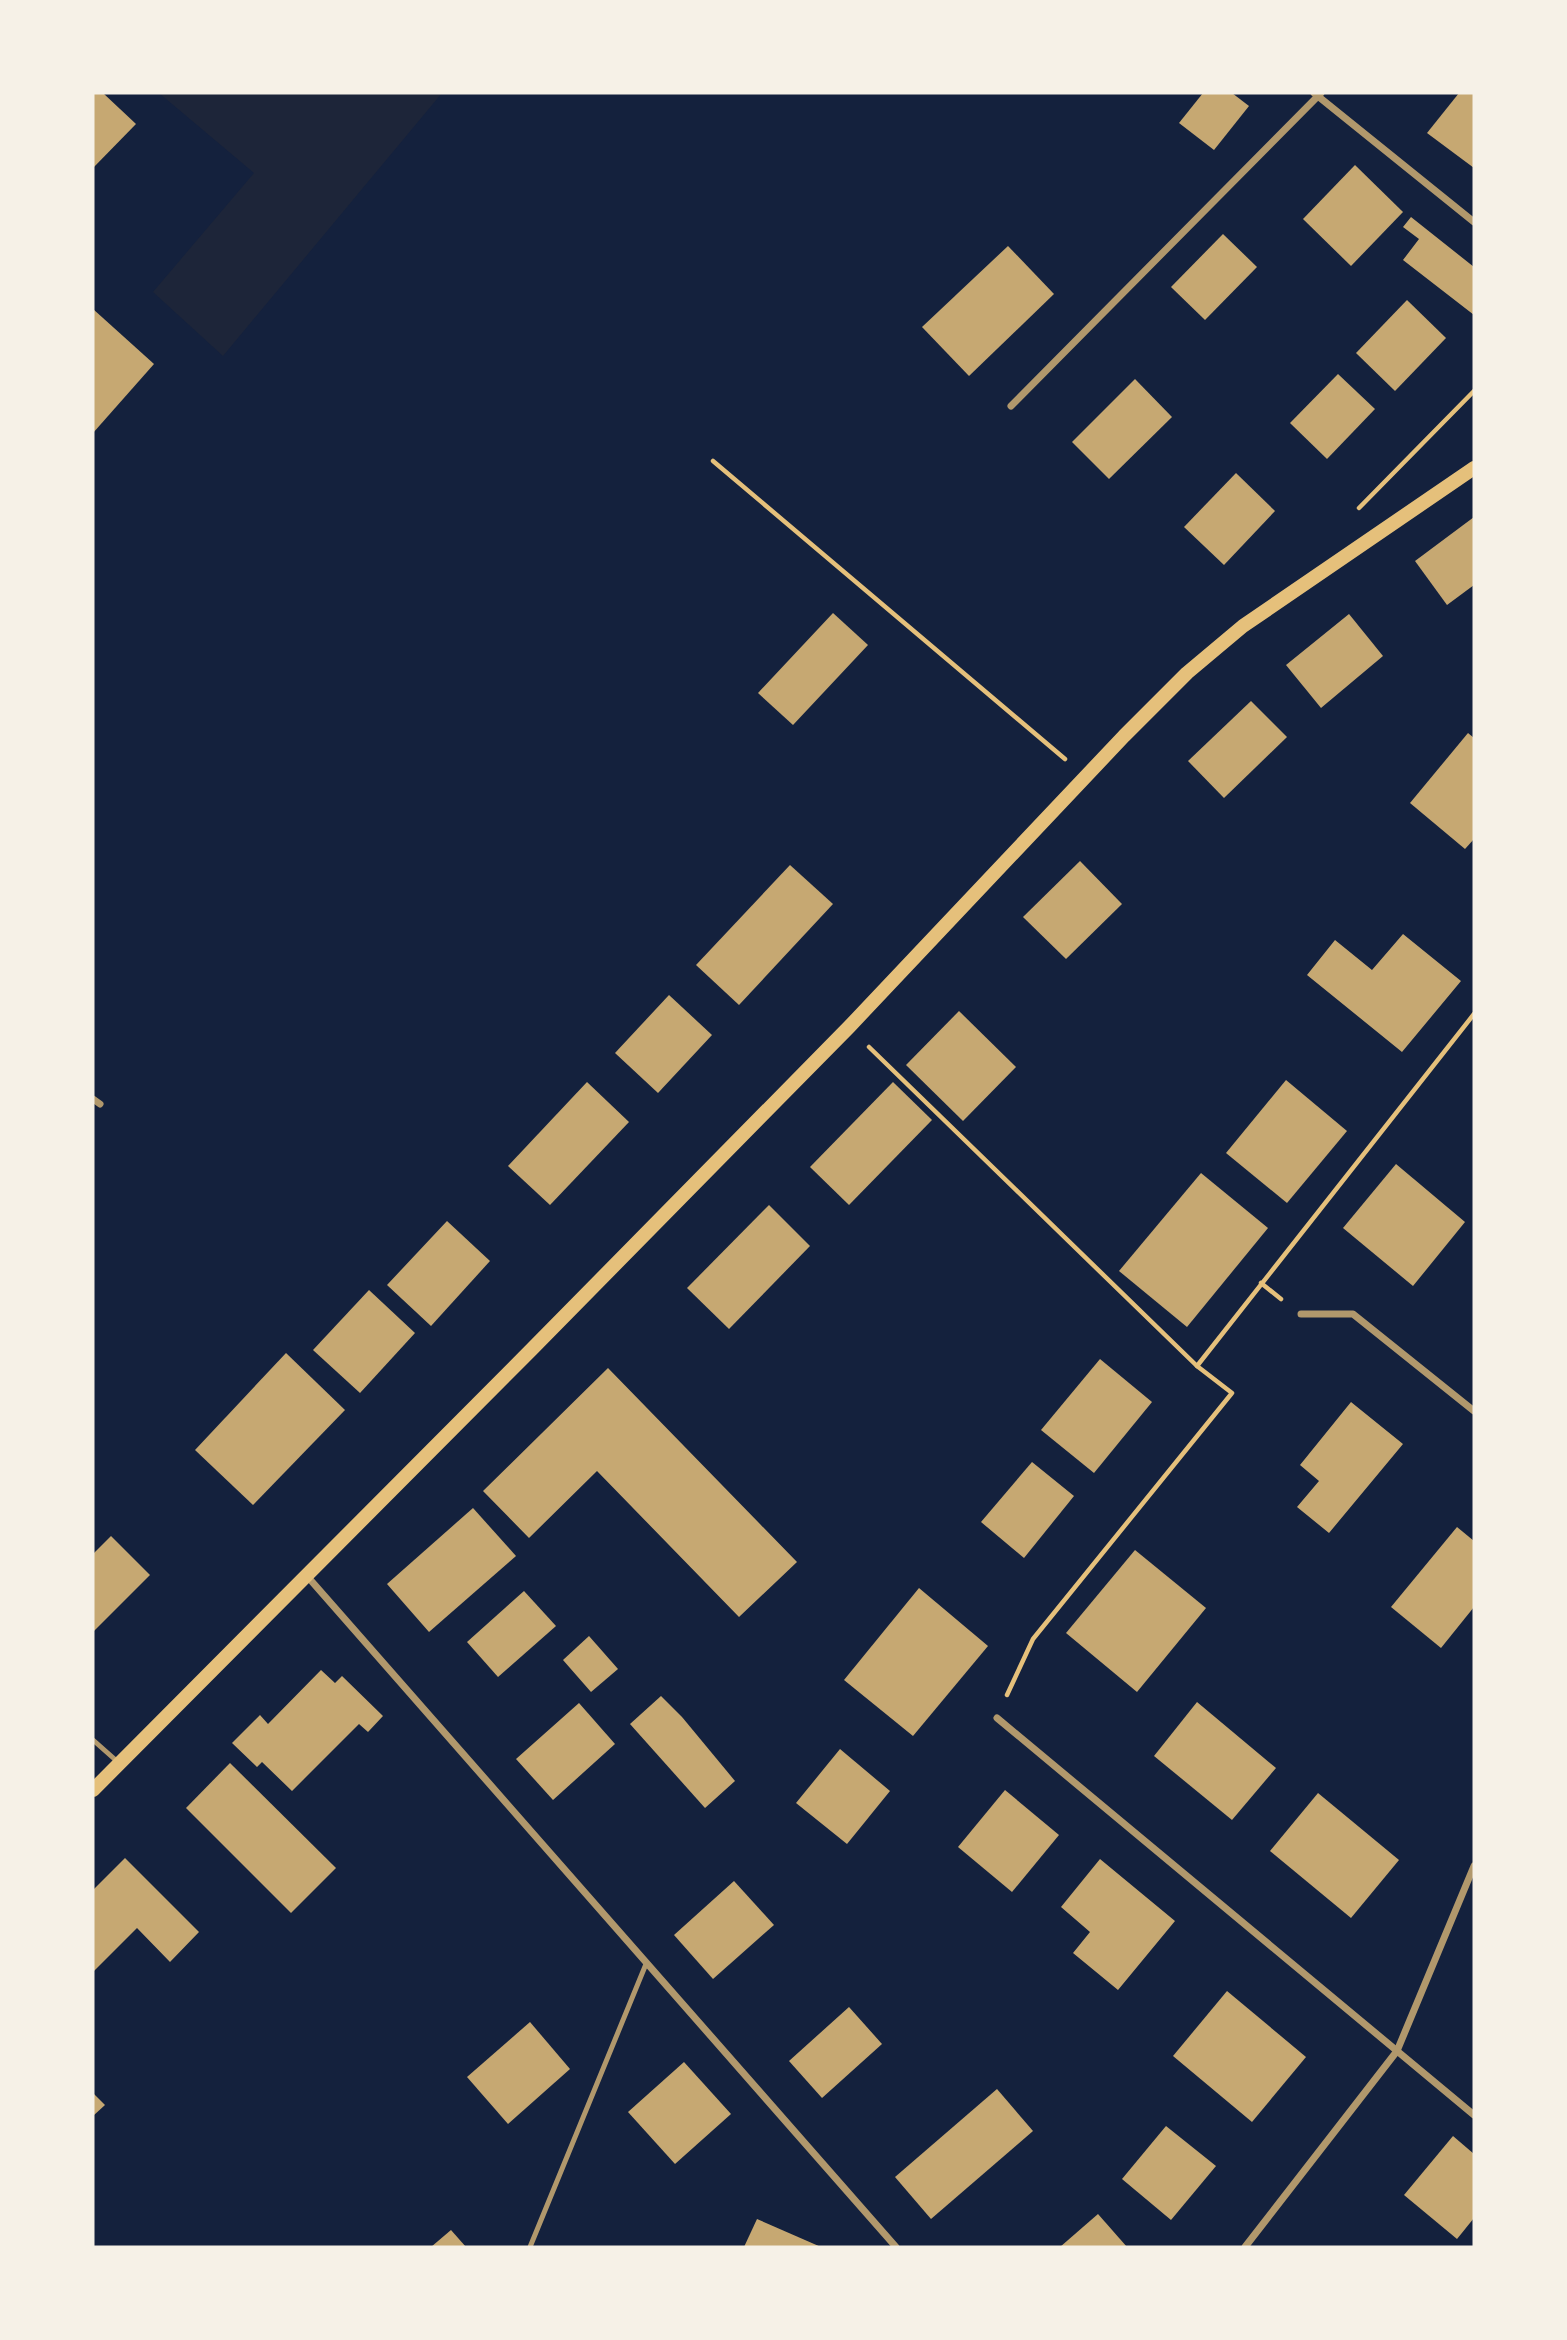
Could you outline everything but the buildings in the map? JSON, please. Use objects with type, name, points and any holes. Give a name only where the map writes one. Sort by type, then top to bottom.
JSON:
[{"type":"main road","points":[[93,1790],[849,1027],[1187,673],[1243,626],[1474,468]]},
{"type":"street","points":[[1011,406],[1318,94],[1474,222]]},
{"type":"street","points":[[1301,1314],[1353,1314],[1474,1411]]},
{"type":"street","points":[[306,1575],[896,2247]]},
{"type":"street","points":[[996,1718],[1474,2115]]},
{"type":"street","points":[[1245,2247],[1397,2050],[1474,1866]]},
{"type":"lane","points":[[93,1740],[118,1763]]},
{"type":"lane","points":[[530,2247],[646,1964]]},
{"type":"path","points":[[713,461],[1086,777]]},
{"type":"path","points":[[1197,1366],[1474,1014]]},
{"type":"path","points":[[849,1027],[1197,1366],[1232,1393],[1033,1639],[996,1718]]},
{"type":"shaded area","points":[[159,93],[442,93],[223,356],[153,292],[254,173]]}]
